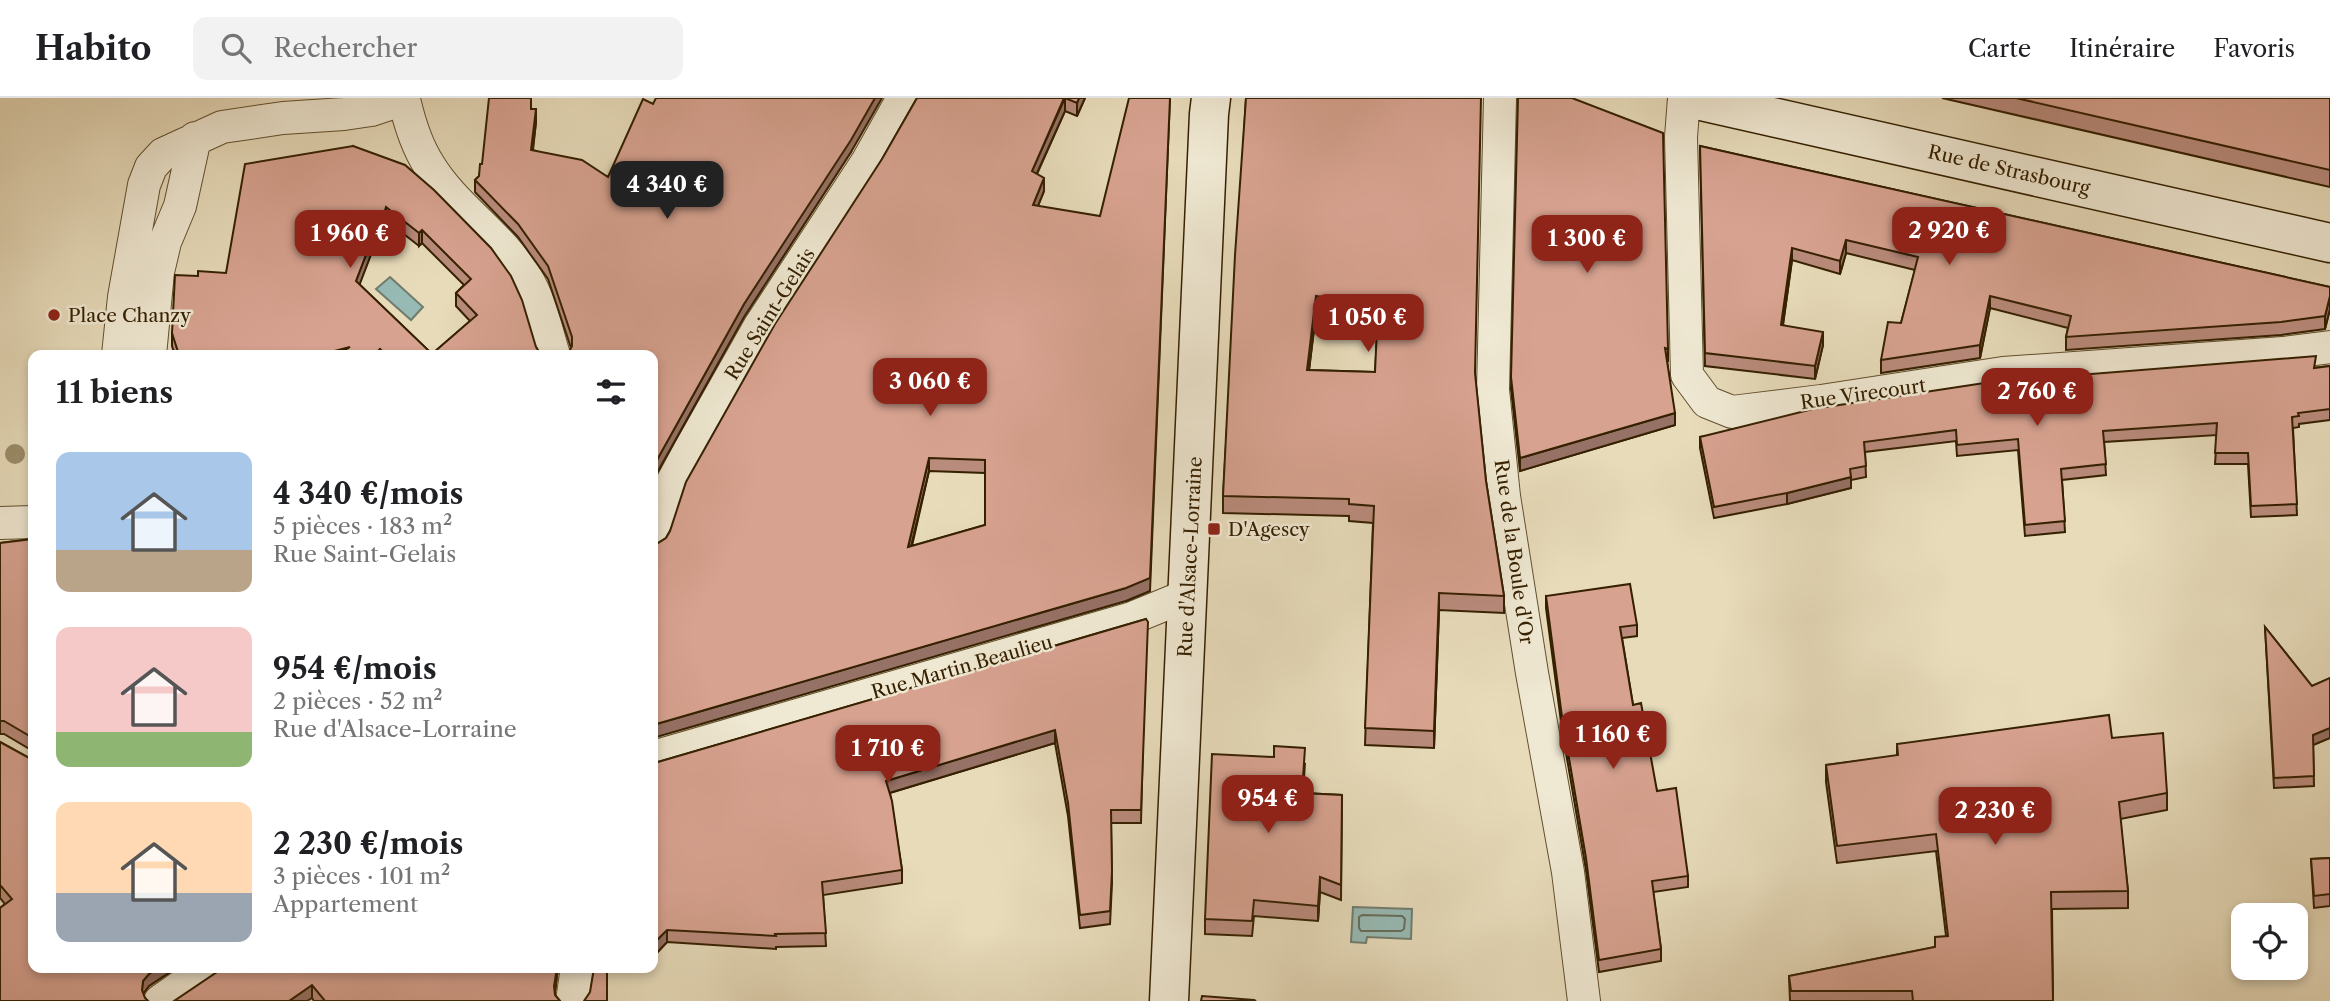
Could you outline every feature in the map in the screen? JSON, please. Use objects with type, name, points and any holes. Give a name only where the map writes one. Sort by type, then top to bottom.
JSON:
[{"type":"main road","name":"Rue de Strasbourg","points":[[1686,98],[2330,243]]},
{"type":"main road","name":"Rue d'Alsace-Lorraine","points":[[1169,1001],[1208,103]]},
{"type":"street","name":"Rue Saint-Gelais","points":[[658,504],[661,484],[867,162],[903,98]]},
{"type":"street","name":"Rue de la Boule d'Or","points":[[1500,98],[1493,390],[1504,496],[1568,872],[1584,1001]]},
{"type":"street","name":"Rue Virecourt","points":[[1686,98],[1681,137],[1687,375],[1707,402],[1732,412],[2003,373],[2283,354],[2330,347]]},
{"type":"street","points":[[119,350],[124,297],[144,185],[151,167],[163,154],[222,127],[282,118],[371,110],[404,99],[410,124],[429,164],[455,198],[505,248],[527,279],[540,306],[553,350]]},
{"type":"street","points":[[150,350],[158,272],[165,243],[180,206],[195,138]]},
{"type":"street","name":"Rue Martin Beaulieu","points":[[658,756],[1132,618],[1188,595]]},
{"type":"street","points":[[160,1001],[200,973]]},
{"type":"street","points":[[572,1001],[576,973]]},
{"type":"water","points":[[390,277],[423,307],[411,320],[376,289]]},
{"type":"water","points":[[1353,907],[1412,909],[1411,939],[1367,937],[1366,943],[1351,942]]},
{"type":"building","points":[[489,98],[531,98],[531,109],[536,109],[531,150],[582,160],[608,177],[643,99],[653,104],[656,98],[875,98],[851,140],[744,304],[658,458],[658,350],[570,350],[572,337],[548,266],[518,224],[475,180],[482,164]]},
{"type":"building","points":[[917,98],[1064,98],[1032,171],[1044,178],[1033,205],[1100,216],[1129,98],[1170,98],[1150,578],[1126,588],[658,724],[658,543],[666,538],[670,531],[686,482],[775,324],[882,159]],"holes":[[[929,458],[985,460],[985,525],[908,547]]]},
{"type":"building","points":[[1065,98],[1079,98],[1077,103]]},
{"type":"building","points":[[1246,98],[1481,98],[1475,373],[1486,481],[1504,596],[1439,593],[1434,731],[1365,728],[1374,506],[1349,504],[1349,499],[1223,496]],"holes":[[[1316,296],[1378,305],[1375,372],[1307,370]]]},
{"type":"building","points":[[1518,98],[1572,98],[1663,133],[1668,349],[1665,348],[1675,413],[1520,458],[1511,377]]},
{"type":"building","points":[[2016,98],[2330,98],[2330,170]]},
{"type":"building","points":[[353,146],[405,165],[434,190],[491,248],[511,276],[522,300],[538,350],[437,350],[477,315],[456,293],[471,279],[422,230],[419,233],[386,207],[379,232],[375,231],[356,281],[428,350],[345,350],[350,347],[338,350],[177,350],[172,333],[175,275],[198,276],[198,271],[226,273],[245,164]]},
{"type":"building","points":[[1700,146],[2330,287],[2325,316],[2281,322],[2066,337],[2071,316],[1990,296],[1980,345],[1881,360],[1888,322],[1901,323],[1918,257],[1846,240],[1840,261],[1792,248],[1781,325],[1823,332],[1815,366],[1705,353]]},
{"type":"building","points":[[2316,356],[2314,368],[2330,366],[2330,409],[2298,413],[2299,416],[2292,417],[2297,504],[2251,506],[2248,453],[2215,453],[2217,423],[2103,431],[2106,464],[2061,469],[2065,521],[2025,525],[2018,439],[1957,445],[1956,430],[1864,442],[1866,466],[1850,469],[1851,477],[1714,507],[1700,437],[1813,409],[1991,382]]},
{"type":"building","points":[[28,540],[28,735],[0,721],[0,543]]},
{"type":"building","points":[[1630,584],[1637,625],[1620,627],[1633,705],[1641,703],[1657,791],[1676,788],[1688,876],[1652,881],[1661,949],[1599,960],[1546,596]]},
{"type":"building","points":[[1146,619],[1148,622],[1141,810],[1111,810],[1110,911],[1080,915],[1068,803],[1055,730],[886,781],[892,801],[902,870],[822,882],[826,933],[775,934],[776,936],[667,930],[658,939],[658,762]]},
{"type":"building","points":[[2265,627],[2312,686],[2330,678],[2330,728],[2313,735],[2314,776],[2274,778]]},
{"type":"building","points":[[2109,715],[2112,738],[2163,733],[2167,793],[2119,802],[2128,891],[2051,892],[2053,1001],[1913,1001],[1912,991],[1791,991],[1789,976],[1935,947],[1935,937],[1948,936],[1936,834],[1837,846],[1826,765],[1898,755],[1897,744]]},
{"type":"building","points":[[0,742],[28,757],[28,973],[150,973],[143,981],[142,990],[148,1001],[0,1001],[0,908],[12,899],[0,885]]},
{"type":"building","points":[[1274,746],[1305,748],[1302,793],[1342,795],[1341,885],[1320,877],[1318,906],[1254,900],[1252,921],[1205,919],[1212,754],[1274,757]]},
{"type":"building","points":[[2330,858],[2330,894],[2314,896],[2311,859]]},
{"type":"building","points":[[216,973],[556,973],[555,995],[560,1001],[325,1001],[312,985],[289,1001],[174,1001]]},
{"type":"building","points":[[593,973],[607,973],[607,1001],[584,1001],[590,992]]},
{"type":"building","points":[[1202,996],[1254,1000],[1256,1001],[1201,1001]]},
{"type":"place","name":"Place Chanzy","points":[[54,315]]},
{"type":"place","name":"D'Agescy","points":[[1214,529]]}]
